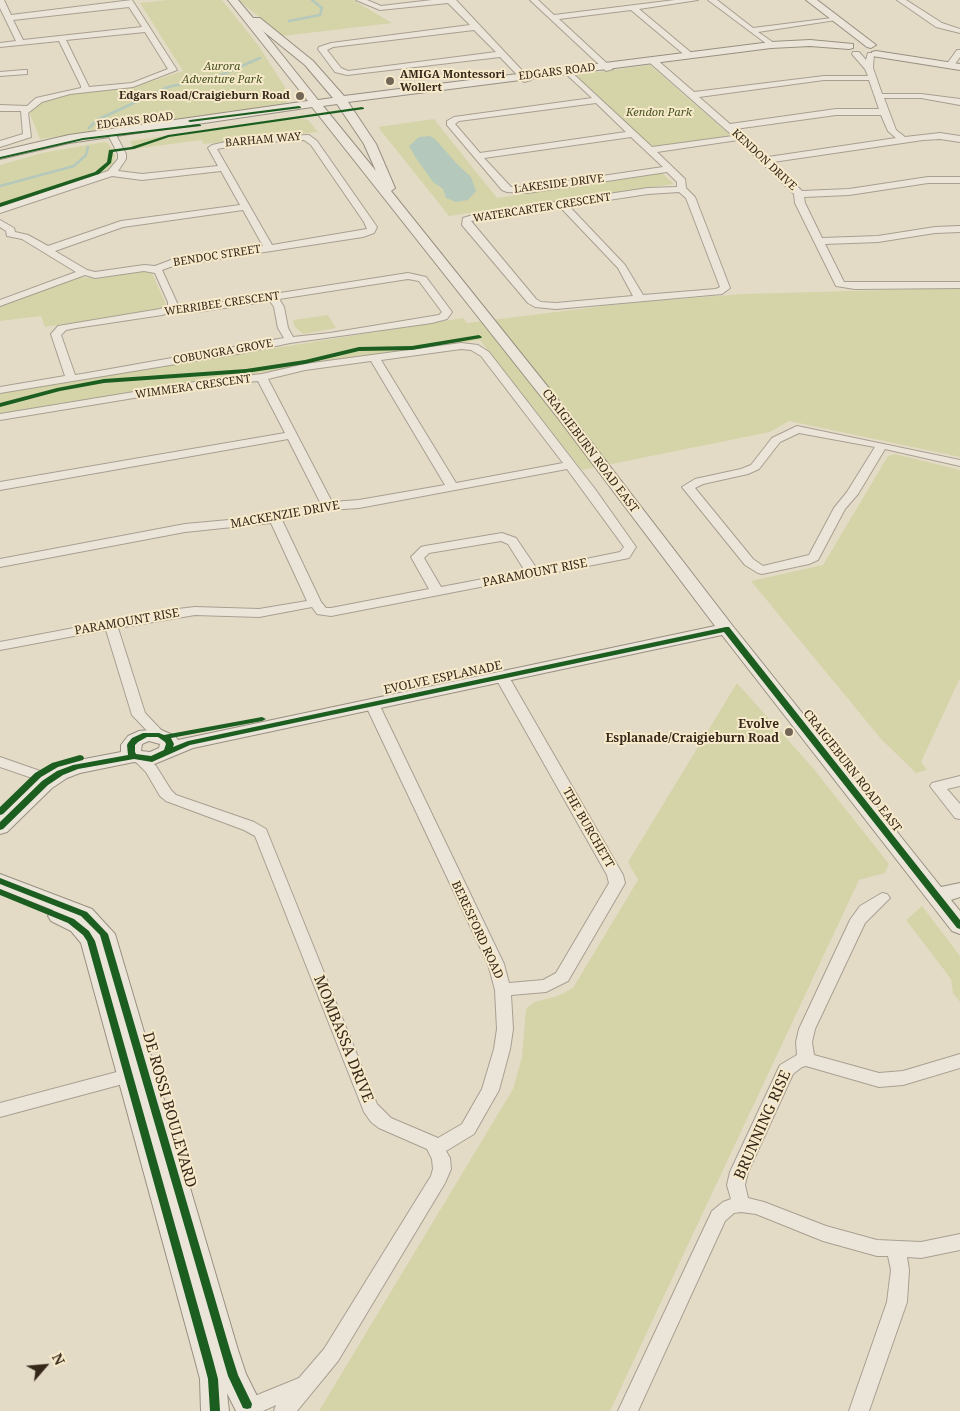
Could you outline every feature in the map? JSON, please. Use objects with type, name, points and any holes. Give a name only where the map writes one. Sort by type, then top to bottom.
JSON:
[{"type":"street","points":[[0,0],[21,44]]},
{"type":"street","name":"CRAIGIEBURN ROAD EAST","points":[[233,0],[310,64],[342,102],[370,144],[404,213]]},
{"type":"street","name":"CRAIGIEBURN ROAD EAST","points":[[233,0],[563,415],[723,625],[960,926]]},
{"type":"street","points":[[360,0],[376,8],[451,0],[526,78]]},
{"type":"street","points":[[534,0],[608,68]]},
{"type":"street","points":[[553,17],[694,0]]},
{"type":"street","points":[[712,0],[771,45]]},
{"type":"street","points":[[803,0],[852,36],[854,40],[852,49]]},
{"type":"street","points":[[811,0],[874,50]]},
{"type":"street","points":[[901,0],[943,27],[960,31]]},
{"type":"street","points":[[0,108],[26,108],[46,97],[85,90],[133,85],[171,72],[173,67],[130,2],[9,18]]},
{"type":"street","points":[[632,8],[690,55]]},
{"type":"street","points":[[752,30],[832,20]]},
{"type":"street","points":[[476,27],[331,45],[322,49],[338,70],[347,74],[502,54]]},
{"type":"street","points":[[0,45],[62,40],[148,29]]},
{"type":"street","points":[[62,40],[85,90]]},
{"type":"street","name":"EDGARS ROAD","points":[[654,62],[690,55],[771,45],[810,43],[852,49]]},
{"type":"street","name":"EDGARS ROAD","points":[[0,156],[111,134],[526,78],[788,47],[818,46],[852,49]]},
{"type":"street","points":[[852,49],[874,50],[955,64],[960,52]]},
{"type":"street","points":[[852,49],[869,68],[892,132],[902,140]]},
{"type":"street","points":[[869,68],[874,50]]},
{"type":"street","name":"KENDON DRIVE","points":[[654,62],[766,160],[800,194],[799,200],[838,282],[843,285],[866,286],[960,284]]},
{"type":"street","points":[[0,74],[24,72]]},
{"type":"street","points":[[570,73],[683,183],[681,189]]},
{"type":"street","points":[[692,95],[824,78],[872,78]]},
{"type":"street","points":[[879,96],[929,97],[960,102]]},
{"type":"street","name":"LAKESIDE DRIVE","points":[[598,100],[452,120],[451,125],[505,188],[512,191],[669,169]]},
{"type":"street","points":[[0,144],[28,135],[23,116],[26,108]]},
{"type":"street","points":[[728,127],[836,112],[884,112]]},
{"type":"street","points":[[111,134],[122,159],[111,173]]},
{"type":"street","points":[[477,156],[632,134]]},
{"type":"street","name":"BARHAM WAY","points":[[269,248],[212,150],[215,146],[274,138],[300,136],[309,138],[372,227],[371,231],[363,234]]},
{"type":"street","points":[[766,160],[902,140],[940,136],[960,139]]},
{"type":"street","points":[[650,150],[740,138]]},
{"type":"street","points":[[0,210],[111,173],[142,177],[222,168]]},
{"type":"street","points":[[800,194],[849,192],[928,180],[960,180]]},
{"type":"street","name":"WATERCARTER CRESCENT","points":[[681,189],[690,197],[725,289],[718,292],[551,306],[535,304],[466,222],[474,217],[562,204],[648,191],[681,189]]},
{"type":"street","points":[[562,204],[622,267],[639,298]]},
{"type":"street","points":[[47,250],[121,224],[245,206]]},
{"type":"street","name":"BENDOC STREET","points":[[0,223],[11,230],[10,234],[26,237],[84,272],[95,275],[144,268],[156,269],[171,263],[363,234]]},
{"type":"street","points":[[818,241],[878,239],[934,230],[960,229]]},
{"type":"street","points":[[0,239],[10,234]]},
{"type":"street","points":[[156,269],[173,302],[172,308]]},
{"type":"street","points":[[0,303],[84,272]]},
{"type":"street","name":"WERRIBEE CRESCENT","points":[[71,378],[56,334],[58,330],[68,326],[162,312],[172,308],[197,309],[408,276],[422,279],[446,309],[445,315]]},
{"type":"street","points":[[273,297],[279,307],[283,328],[290,340]]},
{"type":"street","name":"COBUNGRA GROVE","points":[[0,390],[243,350],[290,340],[330,336],[432,320],[445,315]]},
{"type":"street","name":"WIMMERA CRESCENT","points":[[0,417],[207,383],[262,377],[305,367],[461,346],[474,347],[485,354],[570,465]]},
{"type":"street","points":[[374,358],[452,486]]},
{"type":"street","points":[[262,377],[328,506]]},
{"type":"street","points":[[882,445],[852,494],[840,508],[814,557],[762,570],[748,562],[688,487],[699,481],[744,472],[755,467],[776,440],[797,429],[882,445],[960,463]]},
{"type":"street","points":[[0,486],[292,436]]},
{"type":"street","name":"MACKENZIE DRIVE","points":[[0,563],[185,528],[240,525],[275,519],[328,506],[359,504],[570,465]]},
{"type":"street","name":"PARAMOUNT RISE","points":[[0,646],[182,612],[259,613],[318,607],[331,612],[619,557],[629,551],[628,543],[570,465]]},
{"type":"street","points":[[275,519],[318,607]]},
{"type":"street","points":[[436,592],[417,557],[418,553],[425,550],[492,537],[502,537],[512,542],[533,573]]},
{"type":"street","points":[[111,625],[139,715],[163,745],[160,780]]},
{"type":"street","name":"EVOLVE ESPLANADE","points":[[135,750],[146,735],[163,745],[187,734],[370,701],[723,625]]},
{"type":"street","name":"THE BURCHETT","points":[[500,673],[615,874],[617,883],[562,977],[546,986],[503,990]]},
{"type":"street","name":"BERESFORD ROAD","points":[[370,701],[496,964],[503,990],[505,1029],[502,1049],[490,1090],[468,1129],[437,1148]]},
{"type":"street","points":[[135,750],[139,715]]},
{"type":"street","points":[[0,812],[38,775],[63,762],[135,750]]},
{"type":"street","points":[[0,827],[45,783],[60,773],[135,750]]},
{"type":"street","name":"MOMBASSA DRIVE","points":[[135,750],[160,780],[165,793],[172,798],[249,826],[261,833],[370,1107],[377,1117],[385,1123],[428,1141],[437,1148]]},
{"type":"street","points":[[0,762],[38,775]]},
{"type":"street","points":[[960,781],[937,786],[960,814]]},
{"type":"street","name":"DE ROSSI BOULEVARD","points":[[0,881],[84,914],[93,920],[104,934],[233,1376],[252,1407]]},
{"type":"street","points":[[936,896],[960,890]]},
{"type":"street","points":[[0,892],[70,921],[86,933],[91,941],[208,1360],[213,1379],[215,1411]]},
{"type":"street","points":[[882,898],[866,910],[850,936],[807,1029],[804,1042],[806,1059],[879,1080],[903,1078],[960,1061]]},
{"type":"street","name":"BRUNNING RISE","points":[[741,1204],[736,1184],[739,1172],[786,1070],[796,1062],[806,1059]]},
{"type":"street","points":[[0,1110],[128,1076]]},
{"type":"street","points":[[284,1411],[331,1355],[439,1178],[442,1164],[437,1148]]},
{"type":"street","points":[[628,1411],[718,1216],[729,1207],[741,1204],[758,1208],[856,1244],[896,1250],[921,1250],[960,1242]]},
{"type":"street","points":[[858,1411],[898,1302],[900,1270],[896,1250]]},
{"type":"street","points":[[220,1411],[229,1405],[252,1407],[307,1384]]},
{"type":"green space","name":"Aurora Adventure Park","points":[[167,0],[222,0],[258,45],[292,98],[284,104],[40,139],[30,114],[33,108],[42,102],[68,94],[134,87],[183,71],[140,3]]},
{"type":"green space","points":[[238,0],[353,0],[392,23],[283,36]]},
{"type":"green space","name":"Kendon Park","points":[[650,65],[731,136],[651,147],[575,75]]},
{"type":"green space","points":[[293,117],[308,120],[318,132],[204,144],[201,140],[134,149],[130,141]]},
{"type":"green space","points":[[434,119],[497,198],[662,173],[674,184],[449,216],[378,127]]},
{"type":"green space","points":[[104,142],[108,143],[115,156],[113,164],[104,173],[0,207],[0,165],[42,153]]},
{"type":"green space","points":[[142,270],[152,273],[166,304],[160,310],[45,327],[41,316],[0,321],[0,305],[78,277],[92,278]]},
{"type":"green space","points":[[960,288],[960,457],[789,421],[770,432],[582,470],[480,340],[333,361],[0,414],[0,392],[463,318],[467,323],[629,303],[743,294]]},
{"type":"green space","points":[[328,315],[336,328],[303,334],[294,326],[293,320]]},
{"type":"green space","points":[[895,454],[960,470],[960,678],[921,762],[927,770],[916,773],[881,739],[751,581],[823,565],[888,456]]},
{"type":"green space","points":[[737,683],[813,768],[889,864],[885,873],[859,880],[610,1411],[319,1411],[513,1089],[522,1057],[526,1009],[534,1002],[558,996],[573,988],[638,880],[628,862]]},
{"type":"green space","points":[[922,906],[960,956],[960,1002],[953,993],[951,979],[906,920]]},
{"type":"shaded area","points":[[430,136],[471,177],[476,191],[468,200],[456,202],[446,198],[443,189],[433,182],[416,158],[409,146],[419,137]]},
{"type":"waterway","points":[[289,21],[320,15],[322,8],[312,0]]},
{"type":"waterway","points":[[89,128],[97,120],[168,87],[219,76],[260,58]]},
{"type":"waterway","points":[[0,186],[74,166],[86,155],[88,147]]},
{"type":"cycle path","points":[[190,121],[299,107]]},
{"type":"cycle path","points":[[0,205],[97,173],[109,163],[111,151],[132,148],[168,136],[362,108]]},
{"type":"cycle path","points":[[0,158],[83,139],[199,125]]},
{"type":"cycle path","points":[[0,405],[59,389],[104,381],[246,371],[305,362],[359,349],[412,348],[479,337]]},
{"type":"cycle path","points":[[167,752],[188,743],[726,629],[960,926]]},
{"type":"cycle path","points":[[164,737],[262,719]]},
{"type":"cycle path","points":[[146,735],[159,735],[168,740],[170,744],[167,752],[152,759],[134,756],[131,753],[131,745],[135,740],[146,735]]},
{"type":"cycle path","points":[[0,827],[45,783],[60,773],[76,767],[134,756]]},
{"type":"cycle path","points":[[0,812],[38,775],[55,765],[80,758]]},
{"type":"cycle path","points":[[0,881],[84,914],[104,934],[225,1350],[233,1376],[247,1404]]},
{"type":"cycle path","points":[[0,892],[71,921],[86,933],[91,941],[208,1360],[213,1379],[215,1411]]},
{"type":"place","name":"AMIGA Montessori Wollert","points":[[390,81]]},
{"type":"place","name":"Edgars Road/Craigieburn Road","points":[[300,96]]},
{"type":"place","name":"Evolve Esplanade/Craigieburn Road","points":[[789,732]]}]
